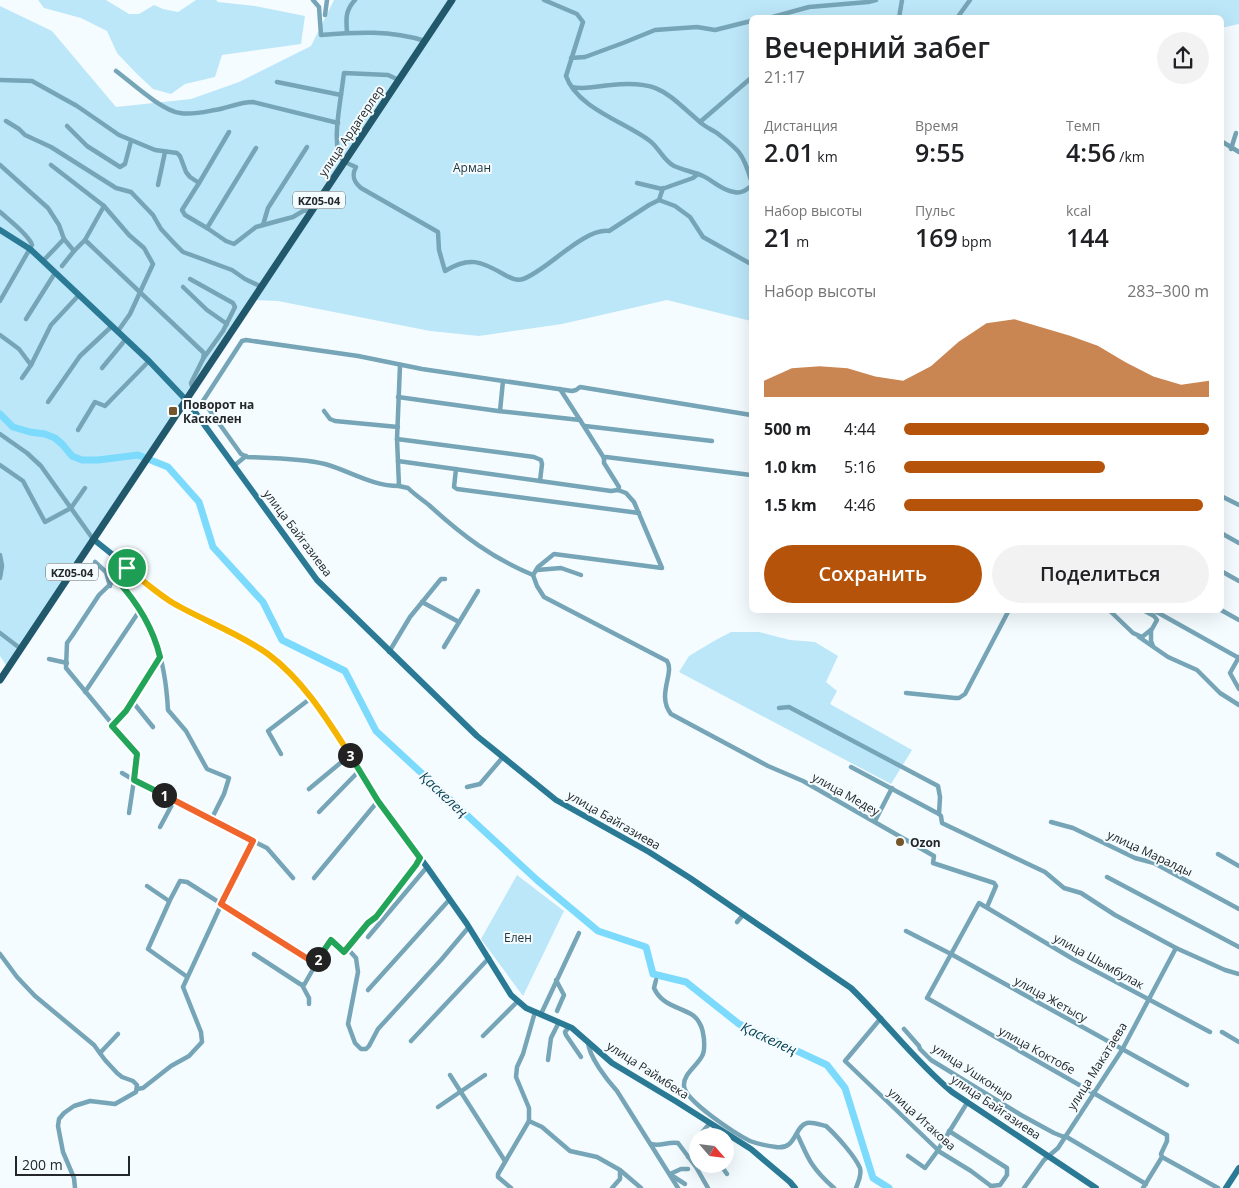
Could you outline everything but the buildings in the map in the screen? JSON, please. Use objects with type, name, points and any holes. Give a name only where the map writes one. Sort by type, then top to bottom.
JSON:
[{"type":"main road","name":"улица Ардагерлер","points":[[186,401],[451,1]]},
{"type":"main road","name":"KZ05-04","points":[[0,680],[186,401]]},
{"type":"street","points":[[313,0],[319,7],[321,35],[347,32],[393,34],[425,41]]},
{"type":"street","points":[[325,14],[327,0]]},
{"type":"street","points":[[347,32],[346,16],[355,0]]},
{"type":"street","points":[[544,0],[577,14],[583,22],[566,76],[571,87],[596,108],[651,141],[674,166],[698,174],[711,180],[723,189],[732,192],[743,192],[749,188]]},
{"type":"street","points":[[780,15],[809,7],[876,0]]},
{"type":"street","points":[[900,15],[902,0]]},
{"type":"street","points":[[959,15],[970,0]]},
{"type":"street","points":[[571,58],[585,57],[655,30],[696,27],[714,30],[749,22]]},
{"type":"street","points":[[116,71],[157,102],[177,113],[192,114],[217,110],[239,103],[253,102],[338,123]]},
{"type":"street","points":[[399,80],[388,75],[344,73],[338,123],[338,151],[344,162],[356,167],[354,180],[361,188],[438,232],[439,250],[445,271],[464,262],[472,262],[494,268],[516,280],[521,279],[535,274],[573,245],[587,237],[609,231],[649,204],[659,200],[675,206],[690,218],[703,237],[749,263]]},
{"type":"street","points":[[0,80],[30,80],[83,110],[109,130],[131,141],[154,150],[177,153],[186,172],[190,177],[199,182]]},
{"type":"street","points":[[700,122],[749,80]]},
{"type":"street","points":[[277,82],[341,95]]},
{"type":"street","points":[[571,87],[590,89],[625,84],[654,87],[671,96],[700,122],[732,145],[741,154],[749,174]]},
{"type":"street","points":[[6,121],[25,135],[51,147],[110,185],[131,192],[153,215],[161,229],[183,252],[232,270],[262,287]]},
{"type":"street","points":[[67,126],[87,146],[120,167],[125,164],[131,141]]},
{"type":"street","points":[[229,132],[182,210],[185,215],[234,244],[238,243],[251,229],[303,211],[313,210]]},
{"type":"street","points":[[1232,148],[1236,133]]},
{"type":"street","points":[[1224,143],[1239,152]]},
{"type":"street","points":[[263,225],[268,208],[307,147]]},
{"type":"street","points":[[207,228],[256,148]]},
{"type":"street","points":[[158,185],[165,152]]},
{"type":"street","points":[[0,165],[48,208],[59,225],[64,239],[74,251]]},
{"type":"street","points":[[51,165],[104,206],[129,235],[144,248],[153,264]]},
{"type":"street","points":[[637,183],[663,188],[693,178],[698,174]]},
{"type":"street","points":[[659,200],[663,188]]},
{"type":"street","points":[[62,266],[85,240],[104,206]]},
{"type":"street","points":[[0,212],[31,241],[32,245],[0,301]]},
{"type":"street","name":"улица Байгазиева","points":[[0,230],[30,248],[149,361],[186,401],[317,580],[478,736],[556,800],[649,852],[690,878],[742,915],[754,926],[851,988],[869,1004],[934,1077],[967,1103],[1096,1188]]},
{"type":"street","points":[[43,261],[64,239]]},
{"type":"street","points":[[85,240],[204,354],[191,383],[193,391]]},
{"type":"street","points":[[118,331],[130,314],[153,264],[154,257]]},
{"type":"street","points":[[26,319],[55,272]]},
{"type":"street","points":[[190,279],[232,303],[235,307],[208,355],[203,359]]},
{"type":"street","points":[[183,287],[207,310],[227,324]]},
{"type":"street","points":[[22,378],[31,365],[51,325],[79,295]]},
{"type":"street","points":[[48,402],[80,356],[112,326]]},
{"type":"street","points":[[0,336],[19,349],[31,365]]},
{"type":"street","points":[[102,368],[126,339]]},
{"type":"street","points":[[581,575],[561,568],[547,568],[534,573],[509,565],[507,562],[479,547],[408,488],[365,480],[326,464],[241,454],[203,401],[244,340],[331,352],[502,381],[572,391],[580,387],[749,415]]},
{"type":"street","points":[[78,430],[95,402],[105,406],[149,361]]},
{"type":"street","points":[[399,486],[397,439],[400,365]]},
{"type":"street","points":[[500,411],[502,381]]},
{"type":"street","points":[[560,389],[604,458],[604,463],[619,487],[618,490]]},
{"type":"street","points":[[398,397],[580,420]]},
{"type":"street","points":[[324,411],[334,421],[398,427]]},
{"type":"street","points":[[585,426],[712,441]]},
{"type":"street","points":[[0,434],[27,453],[41,466],[93,539]]},
{"type":"street","points":[[397,439],[534,457],[540,460],[542,464],[540,482]]},
{"type":"street","points":[[234,465],[246,456]]},
{"type":"street","points":[[604,458],[611,457],[749,474]]},
{"type":"street","points":[[398,461],[540,482],[611,491],[618,490],[631,497],[662,568],[554,554],[534,573]]},
{"type":"street","points":[[0,465],[23,481],[45,522],[71,508],[85,488]]},
{"type":"street","points":[[456,469],[454,487],[457,490],[639,513]]},
{"type":"street","points":[[1224,498],[1239,506]]},
{"type":"street","points":[[1224,535],[1239,543]]},
{"type":"street","name":"улица Раймбека","points":[[93,539],[172,602],[267,653],[286,669],[332,726],[378,801],[450,899],[512,995],[518,1001],[526,1008],[569,1027],[612,1063],[751,1149],[795,1188]]},
{"type":"street","points":[[0,555],[2,566],[0,578]]},
{"type":"street","points":[[95,562],[106,572],[110,586]]},
{"type":"street","points":[[127,568],[93,604],[67,643],[66,668],[137,754],[129,813]]},
{"type":"street","name":"улица Медеу","points":[[534,573],[537,586],[544,597],[669,663],[665,687],[666,703],[669,711],[680,719],[768,766],[803,780],[875,821],[934,856],[933,863],[994,883],[996,886],[987,907]]},
{"type":"street","points":[[1224,573],[1239,581]]},
{"type":"street","points":[[116,579],[131,596],[155,637],[165,679],[170,714],[186,731],[207,769],[229,778],[230,782],[211,820]]},
{"type":"street","points":[[390,652],[422,602],[441,579],[445,579]]},
{"type":"street","points":[[444,647],[478,591]]},
{"type":"street","points":[[422,602],[459,622]]},
{"type":"street","points":[[85,692],[140,610]]},
{"type":"street","points":[[1224,612],[1239,620]]},
{"type":"street","points":[[906,693],[955,698],[965,694],[1007,613]]},
{"type":"street","points":[[1112,613],[1126,628],[1168,656],[1197,670],[1220,693],[1239,705]]},
{"type":"street","points":[[1148,613],[1157,618]]},
{"type":"street","points":[[1139,637],[1144,636],[1155,625],[1157,618],[1156,613]]},
{"type":"street","points":[[1159,613],[1239,657],[1230,673],[1239,689]]},
{"type":"street","points":[[1151,630],[1153,646]]},
{"type":"street","points":[[0,633],[21,649]]},
{"type":"street","points":[[112,726],[121,717],[160,657]]},
{"type":"street","points":[[50,659],[67,663]]},
{"type":"street","points":[[280,754],[268,731],[311,698]]},
{"type":"street","points":[[132,701],[153,727]]},
{"type":"street","points":[[779,708],[789,707],[938,786],[940,797],[939,814],[942,823],[1044,872],[1064,888],[1081,893],[1102,908],[1176,948],[1225,970],[1239,974]]},
{"type":"street","points":[[309,789],[350,755]]},
{"type":"street","points":[[467,786],[480,784],[503,757]]},
{"type":"street","points":[[851,767],[939,814]]},
{"type":"street","points":[[320,812],[359,771]]},
{"type":"street","points":[[122,773],[266,848],[293,878]]},
{"type":"street","points":[[875,821],[892,788]]},
{"type":"street","points":[[160,826],[174,801]]},
{"type":"street","points":[[314,878],[378,801]]},
{"type":"street","name":"улица Маралды","points":[[1051,822],[1073,828],[1135,858],[1154,863],[1239,909]]},
{"type":"street","points":[[76,1188],[74,1178],[63,1152],[58,1126],[59,1119],[74,1106],[90,1100],[115,1104],[131,1095],[137,1089],[143,1088],[171,1066],[189,1056],[202,1042],[199,1026],[183,987],[186,976],[253,841]]},
{"type":"street","points":[[1218,854],[1239,866]]},
{"type":"street","points":[[302,985],[304,985],[331,940],[344,952],[371,919],[374,919],[383,908],[420,858]]},
{"type":"street","points":[[368,938],[427,867]]},
{"type":"street","points":[[1107,877],[1239,947]]},
{"type":"street","points":[[186,976],[148,949],[180,881],[187,882],[316,964]]},
{"type":"street","points":[[147,886],[169,901]]},
{"type":"street","points":[[368,990],[450,899]]},
{"type":"street","name":"улица Шымбулак","points":[[951,954],[980,903],[1064,954],[1210,1032]]},
{"type":"street","points":[[383,908],[383,920]]},
{"type":"street","points":[[737,922],[742,915]]},
{"type":"street","points":[[347,948],[356,958],[358,972],[348,1024],[355,1043],[361,1049],[366,1049],[378,1029],[468,928]]},
{"type":"street","name":"улица Жетысу","points":[[906,931],[1187,1085]]},
{"type":"street","points":[[512,1188],[498,1177],[499,1170],[529,1122],[529,1108],[516,1077],[517,1067],[538,1013],[579,933]]},
{"type":"street","name":"улица Макатаева","points":[[1024,1188],[1048,1156],[1058,1148],[1122,1050],[1176,948]]},
{"type":"street","points":[[0,954],[35,996],[94,1045],[117,1073],[136,1083],[137,1089]]},
{"type":"street","points":[[254,954],[302,985],[309,998],[309,1004]]},
{"type":"street","name":"улица Коктобе","points":[[951,954],[927,998],[1165,1133],[1168,1137],[1161,1154],[1162,1158]]},
{"type":"street","points":[[410,1041],[489,958]]},
{"type":"street","points":[[556,980],[564,996],[557,1011]]},
{"type":"street","points":[[656,980],[655,991],[672,1006],[691,1013],[702,1027],[704,1051],[700,1060],[686,1078],[684,1087],[688,1096],[697,1105],[732,1130],[753,1142],[781,1148],[791,1143],[802,1126],[807,1123],[826,1126],[860,1168],[859,1181],[856,1188]]},
{"type":"street","points":[[483,1036],[518,1001]]},
{"type":"street","name":"улица Итакова","points":[[881,1018],[845,1061],[938,1150],[971,1170],[991,1184],[991,1187]]},
{"type":"street","points":[[548,1060],[551,1038],[559,1022]]},
{"type":"street","points":[[569,1027],[565,1032],[566,1035],[581,1057]]},
{"type":"street","name":"улица Ушконыр","points":[[904,1029],[931,1060],[1022,1115],[1065,1137],[1144,1186]]},
{"type":"street","points":[[1222,1032],[1239,1042]]},
{"type":"street","points":[[100,1053],[118,1034]]},
{"type":"street","points":[[588,1042],[590,1053],[678,1188]]},
{"type":"street","points":[[450,1075],[505,1161]]},
{"type":"street","points":[[438,1107],[485,1075]]},
{"type":"street","points":[[908,1156],[925,1168],[967,1103]]},
{"type":"street","points":[[529,1122],[542,1127],[570,1151],[597,1157],[620,1170],[642,1188]]},
{"type":"street","points":[[706,1128],[710,1123]]},
{"type":"street","points":[[949,1131],[1007,1168],[1007,1175],[1000,1185],[991,1187]]},
{"type":"street","points":[[797,1134],[810,1162],[834,1188]]},
{"type":"street","points":[[651,1144],[656,1146],[675,1142],[687,1156],[708,1188]]},
{"type":"street","points":[[1144,1186],[1162,1158],[1218,1188]]},
{"type":"street","points":[[1226,1188],[1239,1168]]},
{"type":"street","points":[[670,1174],[681,1169],[688,1170]]},
{"type":"street","points":[[612,1188],[620,1179],[620,1170]]},
{"type":"street","points":[[670,1174],[685,1184]]},
{"type":"green space","points":[[38,0],[106,0],[129,14],[139,14],[154,5],[178,12],[196,0],[216,0],[218,2],[255,6],[305,16],[301,44],[222,55],[215,77],[185,84],[171,94],[153,89],[136,73],[117,53],[107,31],[81,18],[44,8]]},
{"type":"green space","name":"Арман","points":[[334,0],[1239,0],[1239,24],[1224,27],[1224,15],[749,15],[749,320],[667,300],[562,324],[479,336],[430,331],[278,301],[253,300],[8,668],[0,656],[0,6],[52,31],[116,107],[191,99],[239,82],[311,46]]},
{"type":"green space","points":[[731,632],[759,632],[790,640],[815,642],[838,656],[826,682],[837,691],[830,704],[912,750],[891,784],[679,672],[689,656]]},
{"type":"green space","name":"Елен","points":[[517,875],[564,911],[523,996],[481,939]]},
{"type":"waterway","name":"Қаскелең","points":[[0,414],[13,427],[55,438],[72,456],[82,460],[138,455],[168,467],[199,502],[213,547],[263,602],[282,640],[345,671],[376,731],[537,880],[598,931],[646,947],[653,974],[686,982],[739,1024],[827,1065],[845,1088],[873,1178],[889,1188]]},
{"type":"place","name":"Поворот на Каскелен","points":[[173,411]]},
{"type":"place","name":"Ozon","points":[[900,842]]},
{"type":"route","points":[[127,568],[172,602],[245,640],[267,653],[286,669],[332,726],[378,801],[420,858],[376,917],[371,919],[344,952],[331,940],[316,964],[221,904],[253,841],[134,780],[138,756],[112,726],[126,711],[160,657],[152,629],[131,596],[116,579],[127,568]]}]
